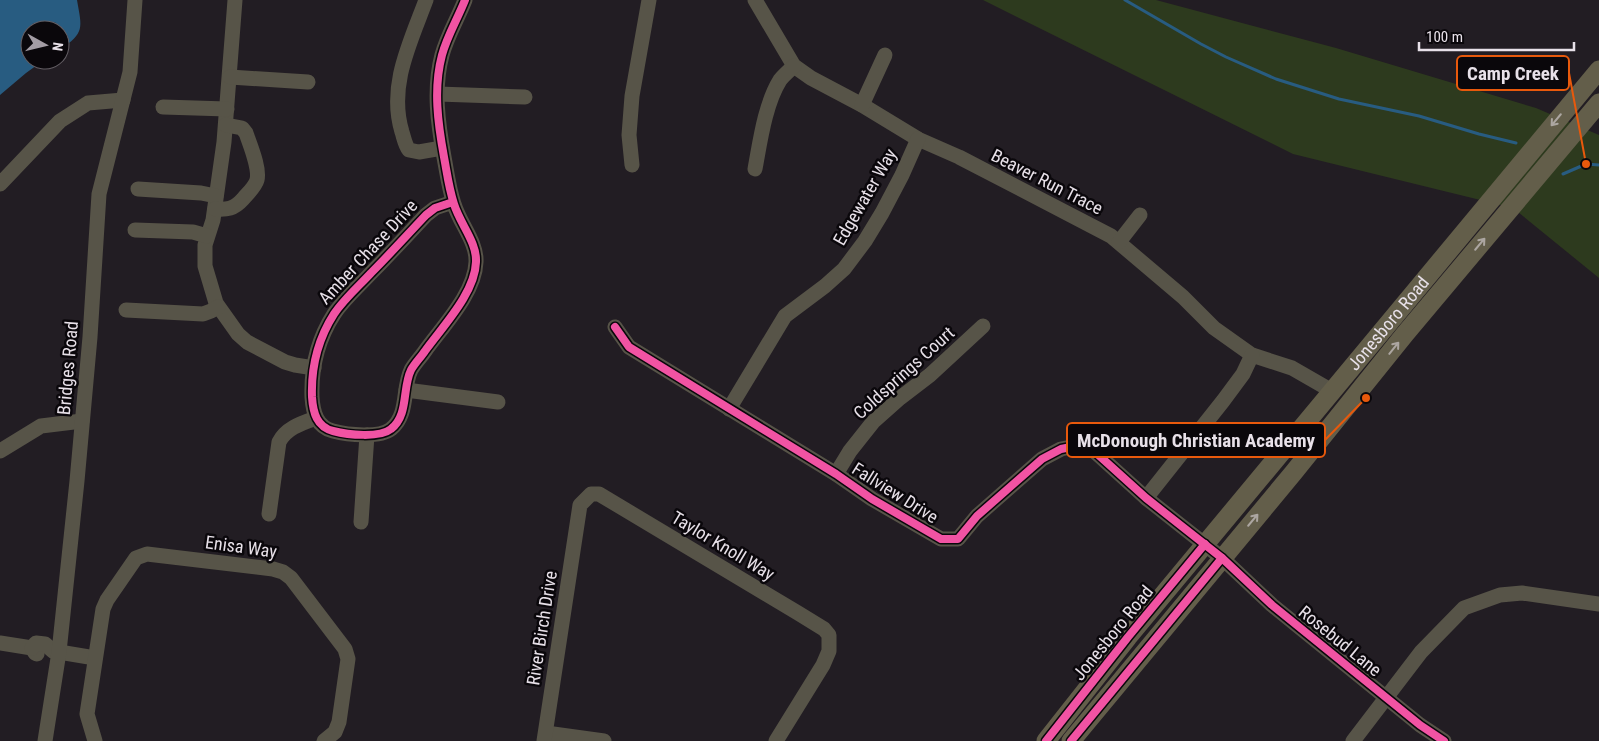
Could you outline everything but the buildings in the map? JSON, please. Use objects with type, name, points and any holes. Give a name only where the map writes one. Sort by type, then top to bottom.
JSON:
[{"type":"main road","name":"Jonesboro Road","points":[[1046,741],[1128,637],[1599,70]]},
{"type":"main road","name":"Jonesboro Road","points":[[1071,741],[1294,472],[1405,334],[1599,103]]},
{"type":"street","name":"Bridges Road","points":[[45,741],[82,421],[90,337],[99,194],[130,72],[135,0]]},
{"type":"street","points":[[235,0],[226,125],[215,202],[204,252],[205,266],[218,307],[233,328],[247,342],[291,364],[314,368]]},
{"type":"street","points":[[426,0],[399,78],[396,100],[400,127],[409,150],[418,152],[442,148]]},
{"type":"street","points":[[269,514],[279,442],[283,436],[290,430],[316,418],[320,425],[328,430],[367,435],[387,432],[397,424],[412,369],[463,298],[475,274],[474,246],[459,219],[453,202],[438,118],[439,68],[442,53],[465,0]]},
{"type":"street","points":[[632,164],[629,135],[632,96],[648,0]]},
{"type":"street","name":"Beaver Run Trace","points":[[755,0],[794,66],[918,139],[959,157],[1111,236],[1183,297],[1214,328],[1252,355],[1292,368],[1332,391]]},
{"type":"street","points":[[862,105],[885,54]]},
{"type":"street","points":[[755,169],[764,121],[772,99],[780,80],[794,66]]},
{"type":"street","points":[[230,77],[308,82]]},
{"type":"street","points":[[438,94],[525,97]]},
{"type":"street","points":[[0,184],[60,121],[88,102],[123,100]]},
{"type":"street","points":[[163,107],[227,109]]},
{"type":"street","points":[[138,189],[201,193],[230,209],[238,205],[250,192],[258,178],[257,170],[246,133],[242,128],[226,125]]},
{"type":"street","name":"Edgewater Way","points":[[729,409],[785,316],[844,269],[865,241],[886,205],[918,139]]},
{"type":"street","name":"Amber Chase Drive","points":[[316,418],[313,404],[314,368],[323,336],[338,309],[426,215],[435,208],[453,202]]},
{"type":"street","points":[[1119,242],[1140,215]]},
{"type":"street","points":[[135,230],[193,232],[207,236]]},
{"type":"street","points":[[126,310],[203,314],[211,312],[218,307]]},
{"type":"street","name":"Coldsprings Court","points":[[836,474],[850,451],[873,422],[900,398],[930,376],[983,326]]},
{"type":"street","name":"Fallview Drive","points":[[615,327],[629,347],[836,474],[872,499],[941,539],[958,539],[977,516],[1042,459],[1061,449],[1076,446],[1094,451],[1146,498],[1222,558]]},
{"type":"street","points":[[1146,498],[1223,401],[1243,374],[1252,355]]},
{"type":"street","points":[[406,390],[498,402]]},
{"type":"street","points":[[0,451],[41,426],[82,421]]},
{"type":"street","points":[[361,522],[367,435]]},
{"type":"street","name":"Taylor Knoll Way","points":[[577,520],[580,505],[591,494],[599,494],[824,629],[829,635],[829,651],[821,668],[776,741]]},
{"type":"street","name":"River Birch Drive","points":[[545,737],[577,520]]},
{"type":"street","name":"Enisa Way","points":[[95,741],[87,714],[105,604],[136,558],[151,554],[277,570],[291,578],[347,654],[348,663],[339,722],[335,732],[324,741]]},
{"type":"street","name":"Rosebud Lane","points":[[1222,558],[1272,605],[1420,724],[1444,741]]},
{"type":"street","points":[[1352,741],[1421,652],[1464,608],[1500,595],[1522,593],[1599,604]]},
{"type":"street","points":[[0,643],[32,648],[36,643],[45,644],[56,652],[95,658]]},
{"type":"street","points":[[545,737],[604,741]]},
{"type":"green space","points":[[983,0],[1156,0],[1336,48],[1536,108],[1599,135],[1599,278],[1513,208],[1293,154]]},
{"type":"water","points":[[0,0],[77,0],[80,29],[70,42],[70,20],[20,20],[20,70],[30,70],[0,95]]},
{"type":"waterway","points":[[1125,0],[1201,44],[1276,79],[1339,99],[1419,116],[1516,143]]},
{"type":"waterway","points":[[1563,174],[1586,164],[1599,165]]},
{"type":"cycle path","points":[[453,202],[435,208],[426,215],[338,308],[328,324],[314,365],[312,386],[315,414],[320,423],[328,429],[347,434],[372,435],[386,432],[397,423],[403,409],[408,377],[411,370],[457,309],[474,274],[476,255],[449,187],[437,106],[439,68],[442,55],[465,0]]},
{"type":"cycle path","points":[[615,327],[629,347],[836,474],[872,499],[941,539],[958,539],[977,516],[1042,459],[1061,449],[1076,446],[1094,451],[1146,498],[1222,558],[1272,605],[1420,725],[1444,741]]},
{"type":"cycle path","points":[[1046,741],[1128,637],[1205,544]]},
{"type":"cycle path","points":[[1071,741],[1222,558]]},
{"type":"place","name":"Camp Creek","points":[[1586,164]]},
{"type":"place","name":"McDonough Christian Academy","points":[[1366,398]]}]
